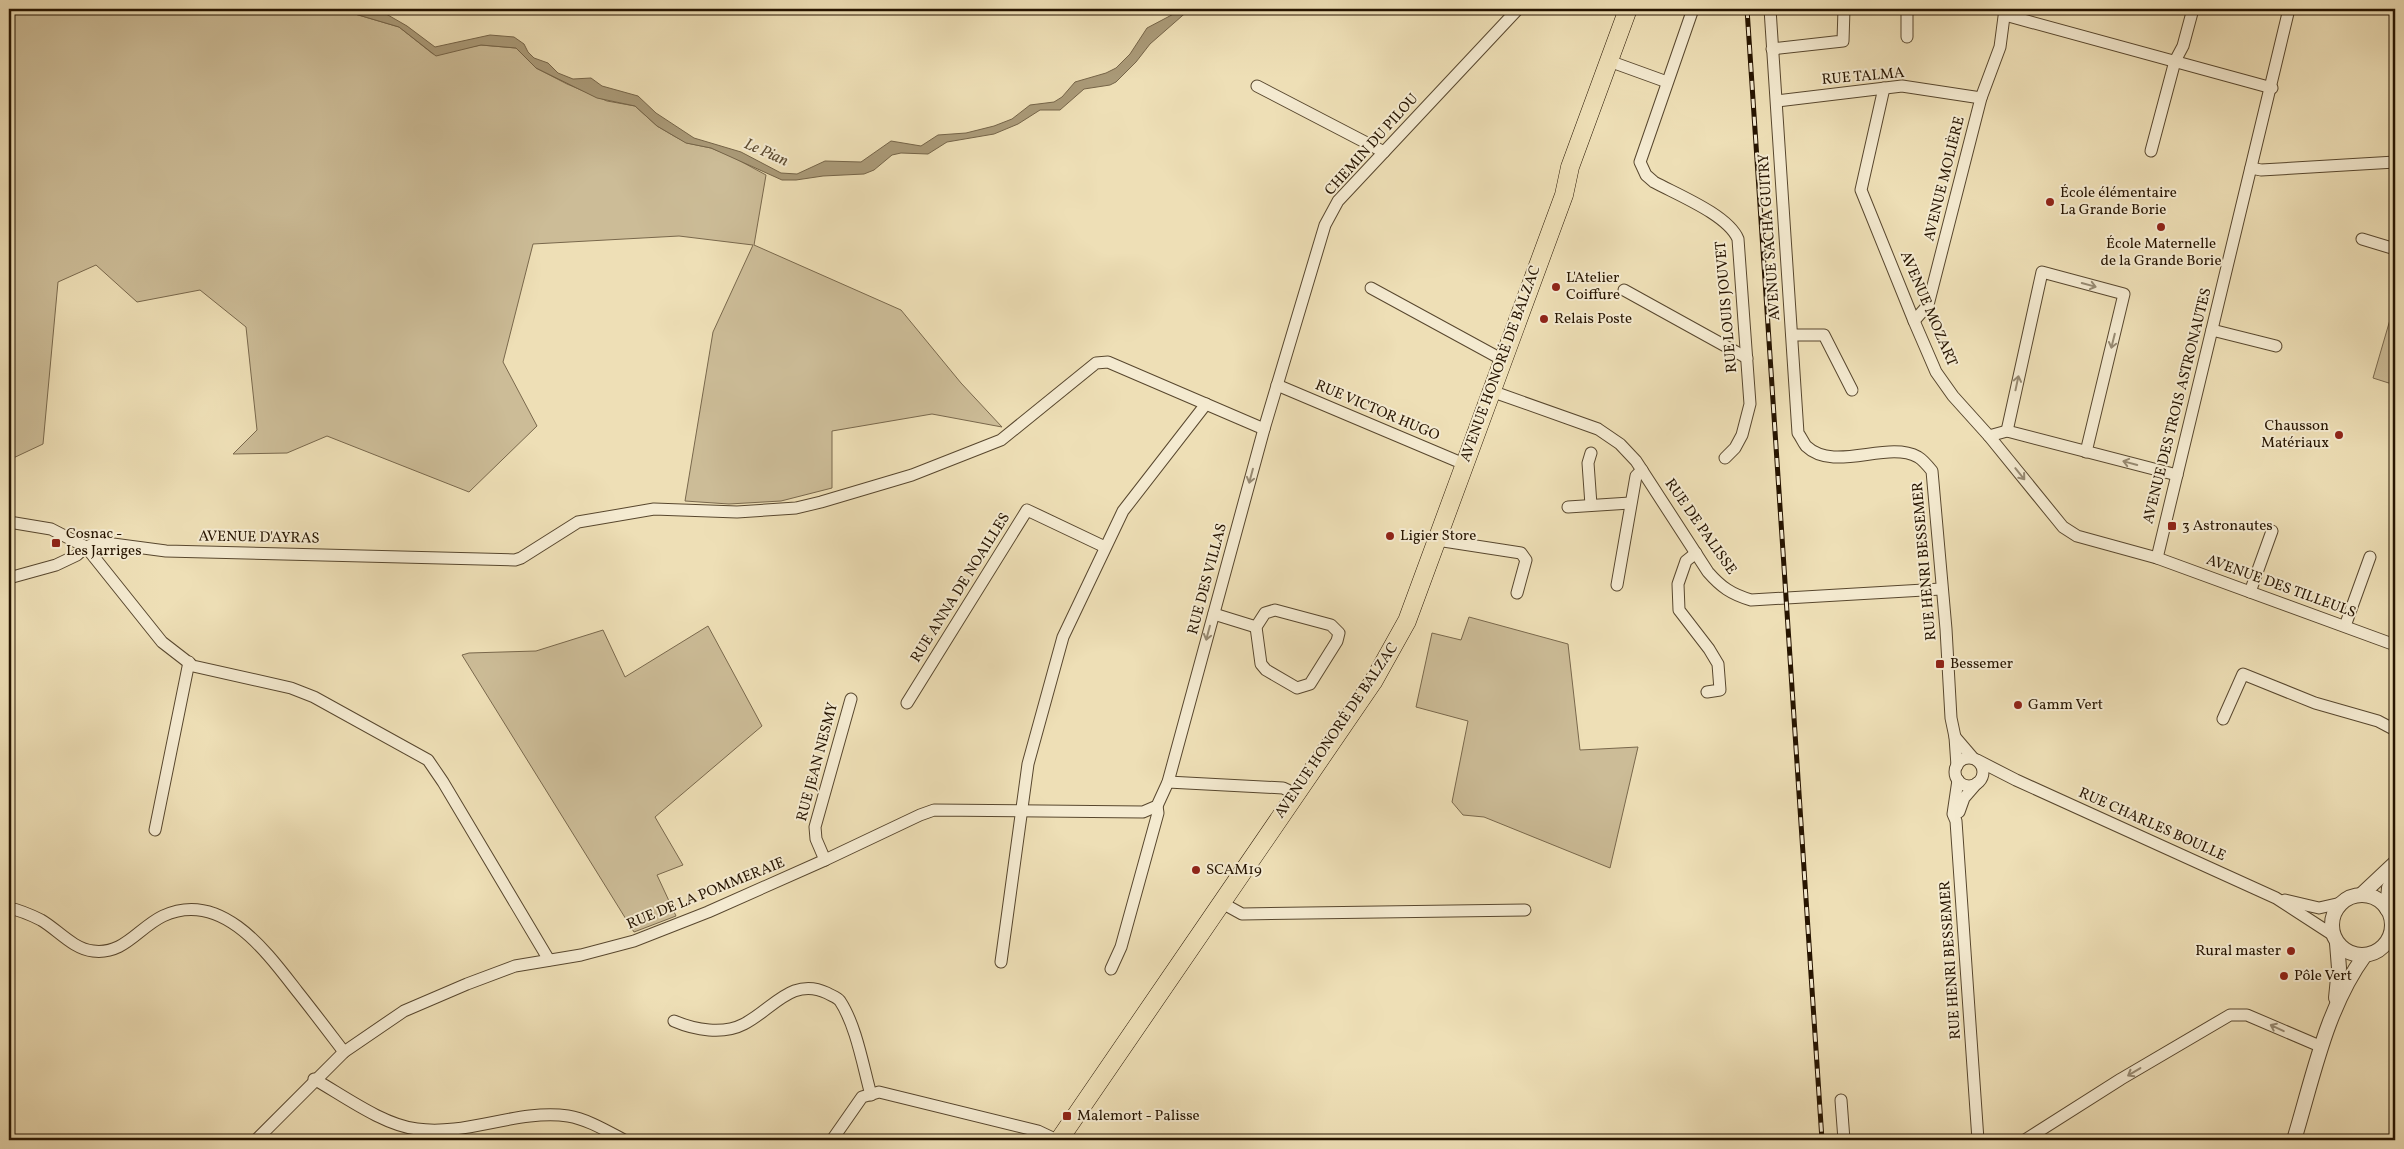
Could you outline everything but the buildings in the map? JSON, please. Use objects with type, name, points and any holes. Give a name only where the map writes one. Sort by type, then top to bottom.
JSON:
[{"type":"main road","name":"AVENUE HONORÉ DE BALZAC","points":[[1058,1140],[1222,903],[1391,653],[1407,621],[1564,195],[1571,186],[1579,167],[1614,62],[1628,9]]},
{"type":"main road","name":"AVENUE HONORÉ DE BALZAC","points":[[1614,62],[1637,9]]},
{"type":"street","name":"CHEMIN DU PILOU","points":[[1277,385],[1325,225],[1338,202],[1518,9]]},
{"type":"street","name":"RUE LOUIS JOUVET","points":[[1693,9],[1641,156],[1642,169],[1654,182],[1722,220],[1736,232],[1740,249],[1750,404],[1746,422],[1735,448],[1725,458]]},
{"type":"street","name":"AVENUE SACHA GUITRY","points":[[1770,9],[1798,433],[1807,446],[1820,453]]},
{"type":"street","points":[[1772,49],[1843,41],[1844,9]]},
{"type":"street","points":[[1907,9],[1907,37]]},
{"type":"street","points":[[2151,151],[2175,61],[2183,46],[2193,9]]},
{"type":"street","name":"AVENUE DES TROIS ASTRONAUTES","points":[[2157,558],[2290,9]]},
{"type":"street","points":[[2005,12],[2272,88]]},
{"type":"street","name":"AVENUE MOLIÈRE","points":[[1914,320],[1928,305],[1981,98],[2000,47],[2005,12]]},
{"type":"street","points":[[1614,62],[1667,82]]},
{"type":"street","points":[[1257,86],[1384,152]]},
{"type":"street","name":"RUE TALMA","points":[[1776,101],[1902,86],[1981,98]]},
{"type":"street","name":"AVENUE MOZART","points":[[1884,88],[1861,190],[1936,372],[1953,396],[1989,436],[2063,527],[2077,536],[2157,558]]},
{"type":"street","points":[[2251,168],[2261,170],[2395,162]]},
{"type":"street","points":[[2362,239],[2395,249]]},
{"type":"street","points":[[2007,431],[2042,272],[2124,294],[2086,452]]},
{"type":"street","points":[[1371,288],[1503,360]]},
{"type":"street","points":[[1624,290],[1747,358]]},
{"type":"street","points":[[2212,330],[2276,346]]},
{"type":"street","points":[[1792,335],[1824,335],[1852,390]]},
{"type":"street","name":"AVENUE D'AYRAS","points":[[86,547],[98,542],[166,551],[515,560],[578,522],[654,509],[737,512],[796,508],[912,475],[1001,440],[1096,363],[1108,362],[1206,404]]},
{"type":"street","name":"RUE DES VILLAS","points":[[1168,782],[1277,385]]},
{"type":"street","name":"RUE VICTOR HUGO","points":[[1277,385],[1464,464]]},
{"type":"street","name":"RUE DE PALISSE","points":[[1491,391],[1598,429],[1620,444],[1642,470],[1719,585],[1732,594],[1750,600],[1942,589]]},
{"type":"street","points":[[1001,962],[1028,764],[1063,637],[1105,547],[1123,511],[1206,404],[1264,429]]},
{"type":"street","points":[[1989,436],[2007,431],[2177,475]]},
{"type":"street","name":"RUE HENRI BESSEMER","points":[[1820,453],[1835,457],[1902,452],[1919,457],[1932,471],[1950,718],[1955,737],[1958,780],[1953,814],[1956,821],[1978,1140]]},
{"type":"street","points":[[1591,453],[1588,463],[1591,505]]},
{"type":"street","points":[[1617,585],[1630,503],[1636,476],[1642,470]]},
{"type":"street","points":[[1568,507],[1630,503]]},
{"type":"street","name":"RUE ANNA DE NOAILLES","points":[[907,704],[1027,510],[1105,547]]},
{"type":"street","points":[[9,522],[51,529],[86,547],[162,642],[193,666],[291,688],[314,697],[428,760],[549,960]]},
{"type":"street","points":[[2250,592],[2272,531]]},
{"type":"street","points":[[1437,540],[1521,554],[1526,560],[1517,592]]},
{"type":"street","points":[[9,578],[56,565],[78,555],[86,547]]},
{"type":"street","points":[[1696,553],[1686,561],[1678,584],[1679,610],[1709,648],[1718,664],[1720,690],[1707,692]]},
{"type":"street","points":[[2345,626],[2370,557]]},
{"type":"street","name":"AVENUE DES TILLEULS","points":[[2157,558],[2395,645]]},
{"type":"street","points":[[1275,610],[1332,625],[1339,632],[1338,642],[1310,684],[1296,688],[1266,670],[1261,664],[1256,626],[1265,613],[1275,610]]},
{"type":"street","points":[[1214,614],[1256,626]]},
{"type":"street","points":[[155,830],[189,662]]},
{"type":"street","points":[[2223,719],[2243,674],[2315,703],[2378,721],[2395,730]]},
{"type":"street","name":"RUE JEAN NESMY","points":[[825,860],[816,839],[815,827],[851,700]]},
{"type":"street","name":"RUE HENRI BESSEMER","points":[[1955,737],[1975,759]]},
{"type":"street","points":[[1956,821],[1964,798],[1979,782],[1983,772],[1975,759],[1964,759],[1957,766]]},
{"type":"street","name":"RUE CHARLES BOULLE","points":[[1975,759],[2016,780],[2276,898],[2335,939]]},
{"type":"street","name":"RUE CHARLES BOULLE","points":[[1979,782],[1996,777],[2016,780]]},
{"type":"street","points":[[1958,780],[1965,785],[1979,782]]},
{"type":"street","points":[[1111,968],[1126,928],[1158,813],[1157,806],[1168,782],[1283,788],[1296,794]]},
{"type":"street","name":"RUE DE LA POMMERAIE","points":[[256,1140],[314,1079],[344,1052],[404,1012],[467,984],[515,966],[581,955],[634,941],[708,912],[920,815],[934,810],[1143,812],[1157,806]]},
{"type":"street","points":[[2361,895],[2395,863]]},
{"type":"street","points":[[2335,939],[2350,952],[2365,955],[2390,945],[2389,888],[2395,875]]},
{"type":"street","points":[[2335,1006],[2338,968],[2332,923],[2334,912],[2341,903],[2350,897],[2361,895],[2376,899],[2391,918]]},
{"type":"street","name":"RUE CHARLES BOULLE","points":[[2276,898],[2319,908],[2341,903]]},
{"type":"street","points":[[1222,903],[1242,914],[1525,910]]},
{"type":"street","points":[[9,908],[40,920],[74,943],[92,951],[109,950],[128,943],[162,916],[183,910],[224,917],[245,930],[270,956],[344,1052]]},
{"type":"street","points":[[2294,1140],[2335,1006],[2352,973],[2365,955]]},
{"type":"street","points":[[674,1021],[690,1028],[717,1030],[743,1025],[799,988],[819,989],[838,999],[847,1014],[871,1094]]},
{"type":"street","points":[[2025,1140],[2121,1079],[2230,1015],[2248,1015],[2322,1047]]},
{"type":"street","points":[[314,1079],[393,1123],[417,1129],[450,1129],[540,1114],[570,1116],[599,1127],[624,1140]]},
{"type":"street","points":[[832,1140],[862,1097],[879,1092],[1038,1131],[1058,1140]]},
{"type":"street","points":[[1841,1100],[1844,1140]]},
{"type":"shaded area","points":[[9,9],[347,9],[355,14],[399,27],[433,54],[481,45],[516,48],[536,68],[567,84],[607,101],[635,106],[657,126],[687,143],[711,148],[731,156],[766,175],[754,245],[901,310],[961,383],[1002,427],[932,414],[832,431],[832,488],[781,501],[729,504],[685,501],[713,332],[753,245],[679,236],[533,244],[503,362],[537,426],[469,492],[327,436],[287,453],[233,454],[257,430],[246,327],[200,290],[137,302],[96,265],[58,282],[43,444],[9,460]]},
{"type":"shaded area","points":[[347,9],[381,11],[407,26],[435,47],[490,35],[514,37],[524,44],[534,58],[548,63],[558,73],[573,79],[591,78],[602,86],[638,96],[656,113],[694,138],[741,152],[781,173],[797,174],[825,161],[861,162],[891,141],[921,146],[938,135],[966,133],[994,126],[1012,119],[1030,105],[1054,102],[1062,97],[1075,82],[1106,73],[1116,68],[1130,54],[1147,28],[1183,9],[1190,9],[1150,44],[1136,62],[1116,82],[1110,85],[1084,89],[1060,110],[1040,110],[1018,124],[994,134],[947,142],[928,154],[901,153],[892,155],[874,170],[864,174],[782,180],[711,148],[686,143],[657,126],[635,106],[597,98],[536,68],[516,48],[481,45],[436,56],[399,27],[355,14]]},
{"type":"shaded area","points":[[2395,307],[2395,385],[2373,378]]},
{"type":"shaded area","points":[[1469,617],[1568,644],[1580,750],[1638,747],[1610,868],[1484,817],[1463,815],[1452,802],[1468,721],[1416,707],[1432,633],[1461,640]]},
{"type":"shaded area","points":[[708,626],[762,726],[655,817],[683,865],[657,875],[676,916],[634,932],[462,655],[469,653],[536,651],[603,630],[625,677]]},
{"type":"railway","points":[[1747,9],[1822,1140]]},
{"type":"place","name":"École élémentaire La Grande Borie","points":[[2050,202]]},
{"type":"place","name":"École Maternelle de la Grande Borie","points":[[2161,227]]},
{"type":"place","name":"L'Atelier Coiffure","points":[[1556,287]]},
{"type":"place","name":"Relais Poste","points":[[1544,319]]},
{"type":"place","name":"Chausson Matériaux","points":[[2339,435]]},
{"type":"place","name":"3 Astronautes","points":[[2172,526]]},
{"type":"place","name":"Ligier Store","points":[[1390,536]]},
{"type":"place","name":"Cosnac - Les Jarriges","points":[[56,543]]},
{"type":"place","name":"Bessemer","points":[[1940,664]]},
{"type":"place","name":"Gamm Vert","points":[[2018,705]]},
{"type":"place","name":"SCAM19","points":[[1196,870]]},
{"type":"place","name":"Rural master","points":[[2291,951]]},
{"type":"place","name":"Pôle Vert","points":[[2284,976]]},
{"type":"place","name":"Malemort - Palisse","points":[[1067,1116]]},
{"type":"water label","name":"Le Pian","points":[[766,153]]}]
